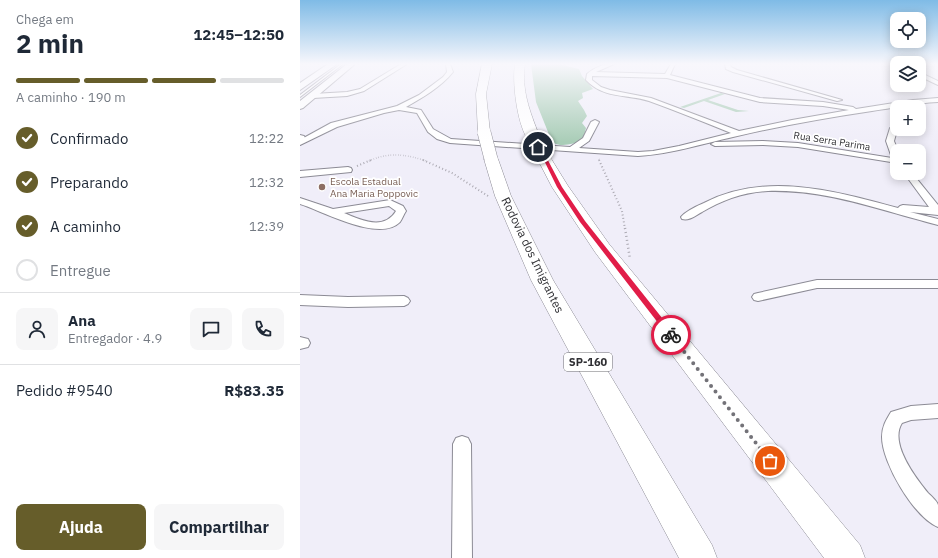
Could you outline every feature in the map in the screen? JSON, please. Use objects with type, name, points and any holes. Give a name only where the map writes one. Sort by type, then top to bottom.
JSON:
[{"type":"highway","name":"Rodovia dos Imigrantes","points":[[482,90],[484,132],[491,160],[509,209],[542,280],[699,558]]},
{"type":"highway","points":[[520,90],[522,102],[532,135],[544,160],[560,187],[602,248],[847,558]]},
{"type":"main road","points":[[300,106],[314,96],[319,90]]},
{"type":"street","points":[[314,96],[347,94],[362,90]]},
{"type":"street","points":[[300,139],[342,122],[399,108],[422,96],[430,90]]},
{"type":"street","points":[[604,90],[649,99],[738,133]]},
{"type":"street","points":[[721,90],[760,100],[823,104],[861,110]]},
{"type":"street","points":[[803,90],[871,109]]},
{"type":"street","points":[[399,108],[419,111],[423,115],[427,127],[432,132],[442,139],[450,141],[595,152],[654,154],[679,150],[738,133],[861,110],[938,100]]},
{"type":"street","points":[[571,150],[586,139],[595,122]]},
{"type":"street","name":"Rua Serra Parima","points":[[728,136],[763,143]]},
{"type":"street","name":"Rua Serra Parima","points":[[704,143],[763,143],[812,147],[890,159]]},
{"type":"street","points":[[300,174],[348,170]]},
{"type":"street","points":[[914,180],[938,211]]},
{"type":"street","points":[[686,217],[712,202],[730,195],[764,189],[788,188],[809,190],[864,202],[938,222]]},
{"type":"street","points":[[300,201],[360,223],[383,226],[396,220],[401,212],[400,208],[390,203],[333,212]]},
{"type":"street","points":[[864,202],[938,211]]},
{"type":"street","points":[[758,297],[817,284],[938,284]]},
{"type":"street","points":[[300,300],[348,302],[404,301]]},
{"type":"street","points":[[938,411],[911,413],[897,417],[891,427],[894,455],[915,492],[938,517]]},
{"type":"street","points":[[462,444],[462,558]]},
{"type":"path","points":[[595,152],[622,211],[631,262]]},
{"type":"path","points":[[348,170],[386,155],[417,156],[457,176],[509,209]]},
{"type":"green space","points":[[534,90],[590,90],[582,93],[583,98],[578,101],[587,116],[582,123],[586,128],[583,140],[563,145],[552,142],[536,102]]},
{"type":"green space","points":[[721,93],[725,94],[708,100],[738,110],[749,111],[736,112],[704,101],[684,108],[680,107]]},
{"type":"way so far","points":[[671,335],[770,461]]},
{"type":"place","name":"Escola Estadual Ana Maria Poppovic","points":[[322,187]]},
{"type":"route","points":[[538,147],[560,187],[583,222],[671,335]]}]
